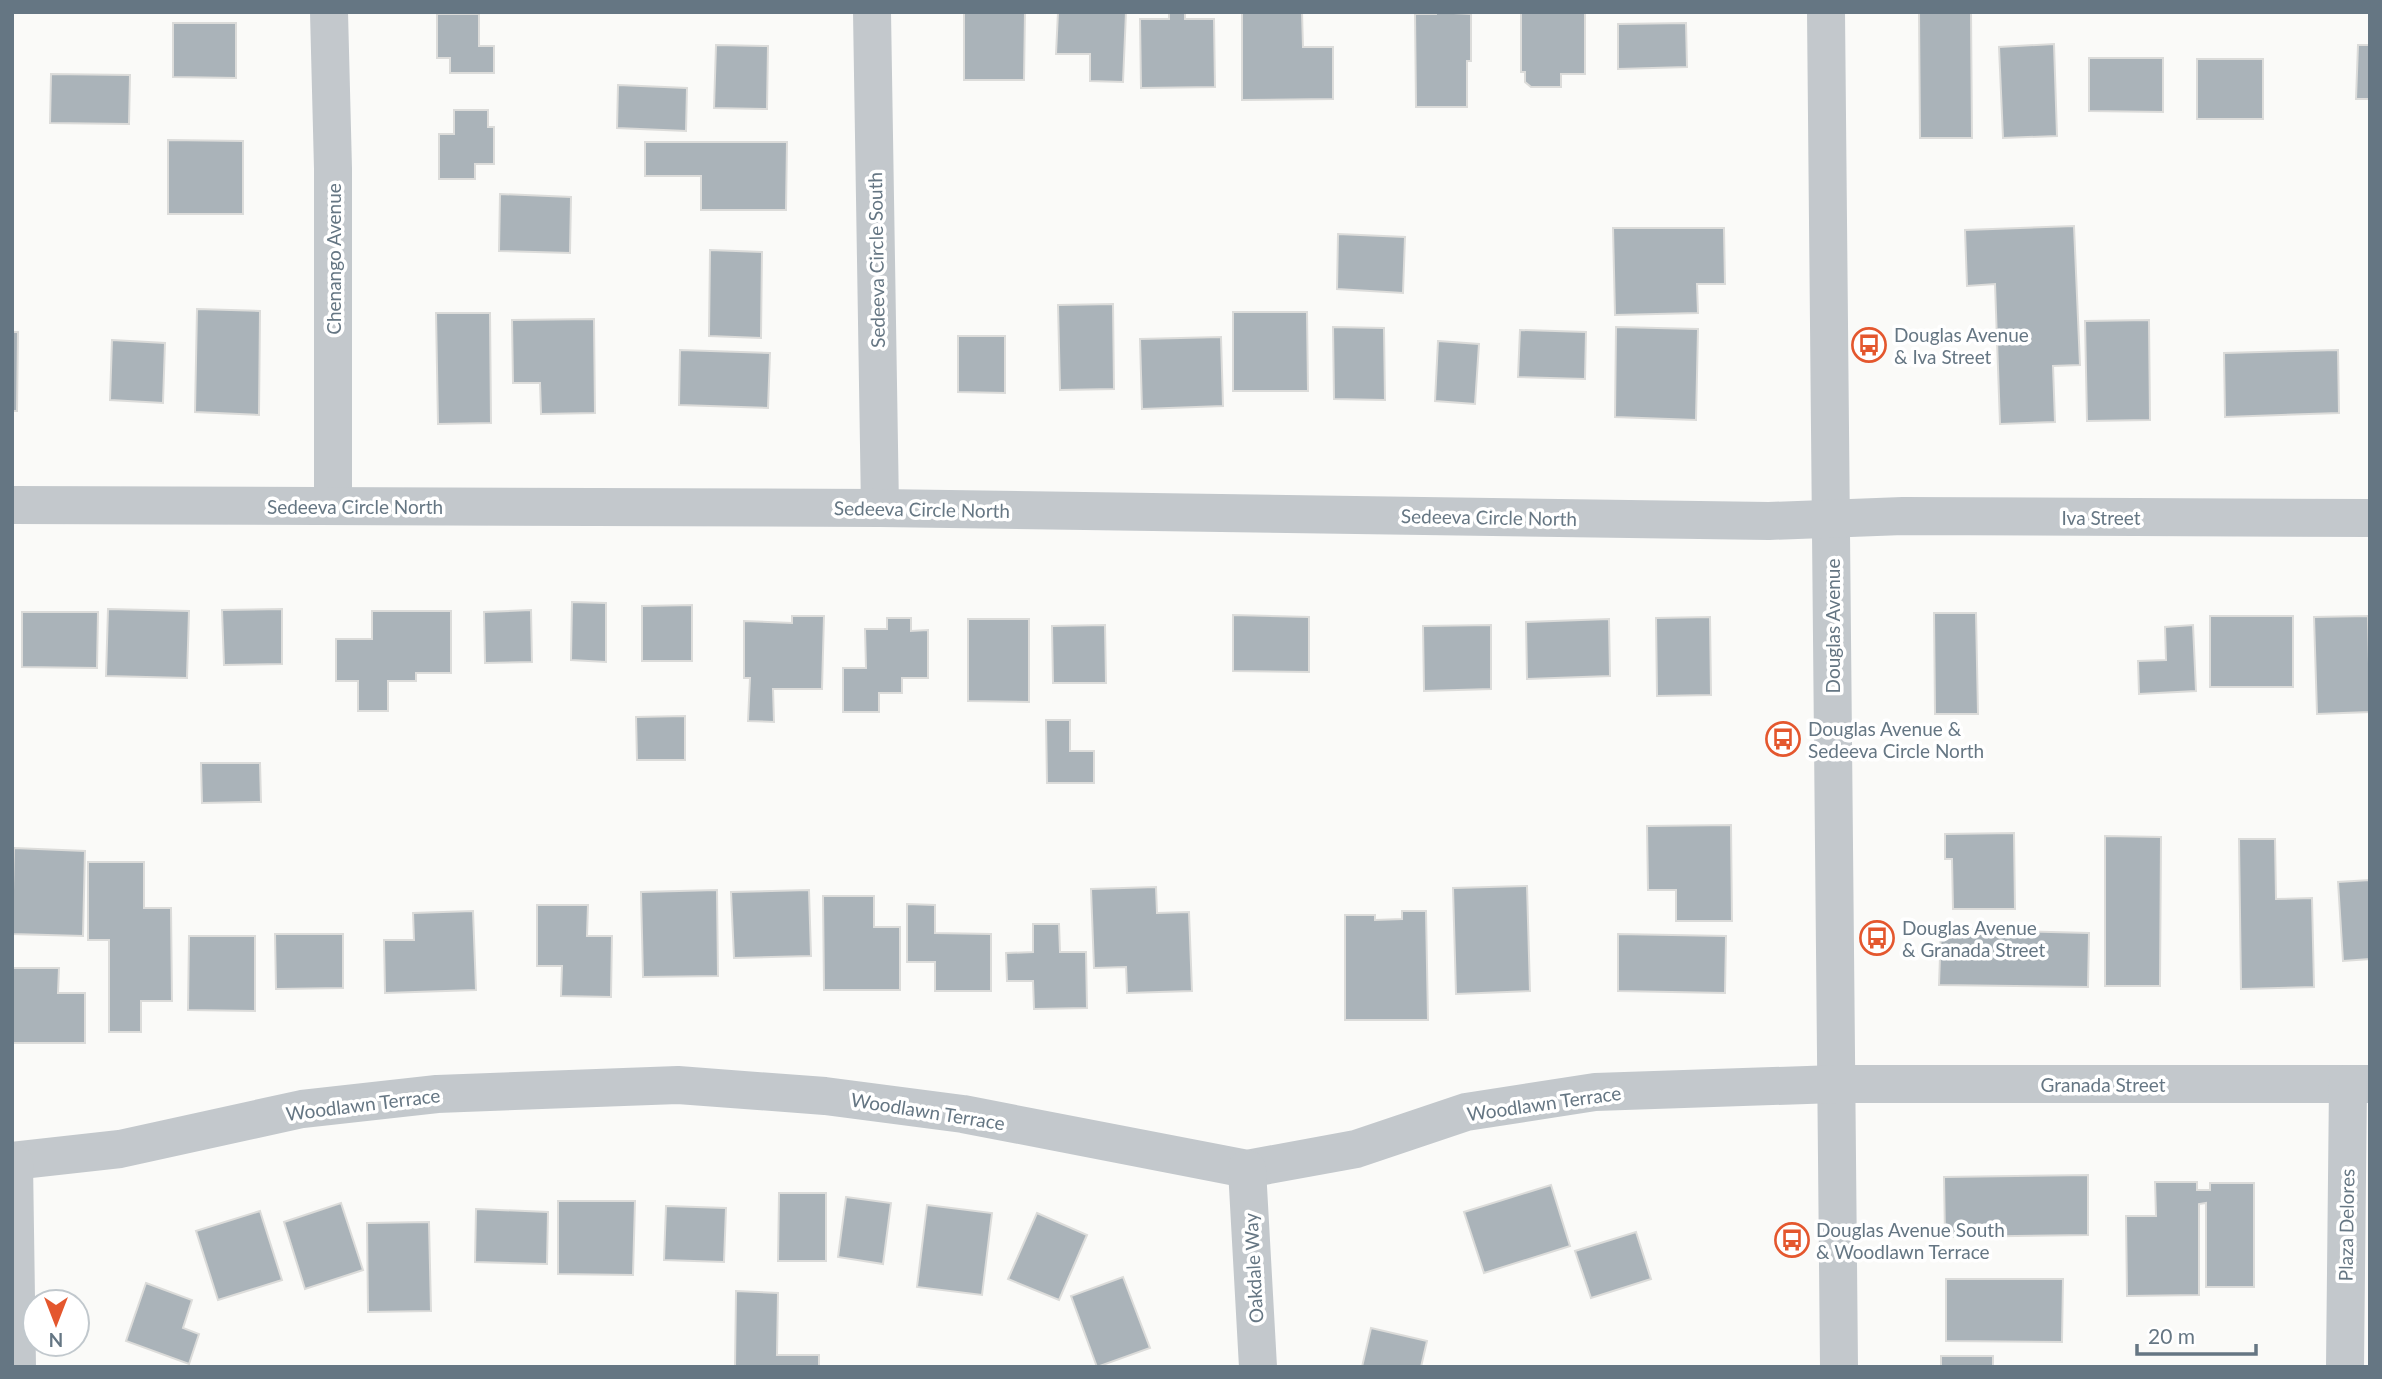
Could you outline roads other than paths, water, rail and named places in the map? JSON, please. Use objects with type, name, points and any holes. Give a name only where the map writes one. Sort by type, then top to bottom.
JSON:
[{"type":"street","name":"Chenango Avenue","points":[[329,12],[333,169],[333,506]]},
{"type":"street","name":"Sedeeva Circle South","points":[[872,12],[880,508]]},
{"type":"street","name":"Douglas Avenue","points":[[1826,12],[1839,1367]]},
{"type":"street","name":"Sedeeva Circle North","points":[[12,505],[880,508],[1769,521],[1832,519]]},
{"type":"street","name":"Iva Street","points":[[1832,519],[1903,516],[2370,518]]},
{"type":"street","name":"Granada Street","points":[[1836,1084],[2359,1084]]},
{"type":"street","name":"Woodlawn Terrace","points":[[13,1162],[120,1149],[315,1107],[437,1094],[678,1085],[825,1096],[963,1114],[1247,1169],[1356,1149],[1466,1112],[1595,1092],[1836,1084]]},
{"type":"street","name":"Plaza Delores","points":[[2345,1367],[2359,1084]]},
{"type":"street","points":[[13,1162],[16,1367]]},
{"type":"street","name":"Oakdale Way","points":[[1247,1169],[1258,1367]]},
{"type":"place","name":"Douglas Avenue & Iva Street","points":[[1869,345]]},
{"type":"place","name":"Douglas Avenue & Sedeeva Circle North","points":[[1783,739]]},
{"type":"place","name":"Douglas Avenue & Granada Street","points":[[1877,938]]},
{"type":"place","name":"Douglas Avenue South & Woodlawn Terrace","points":[[1792,1240]]}]
